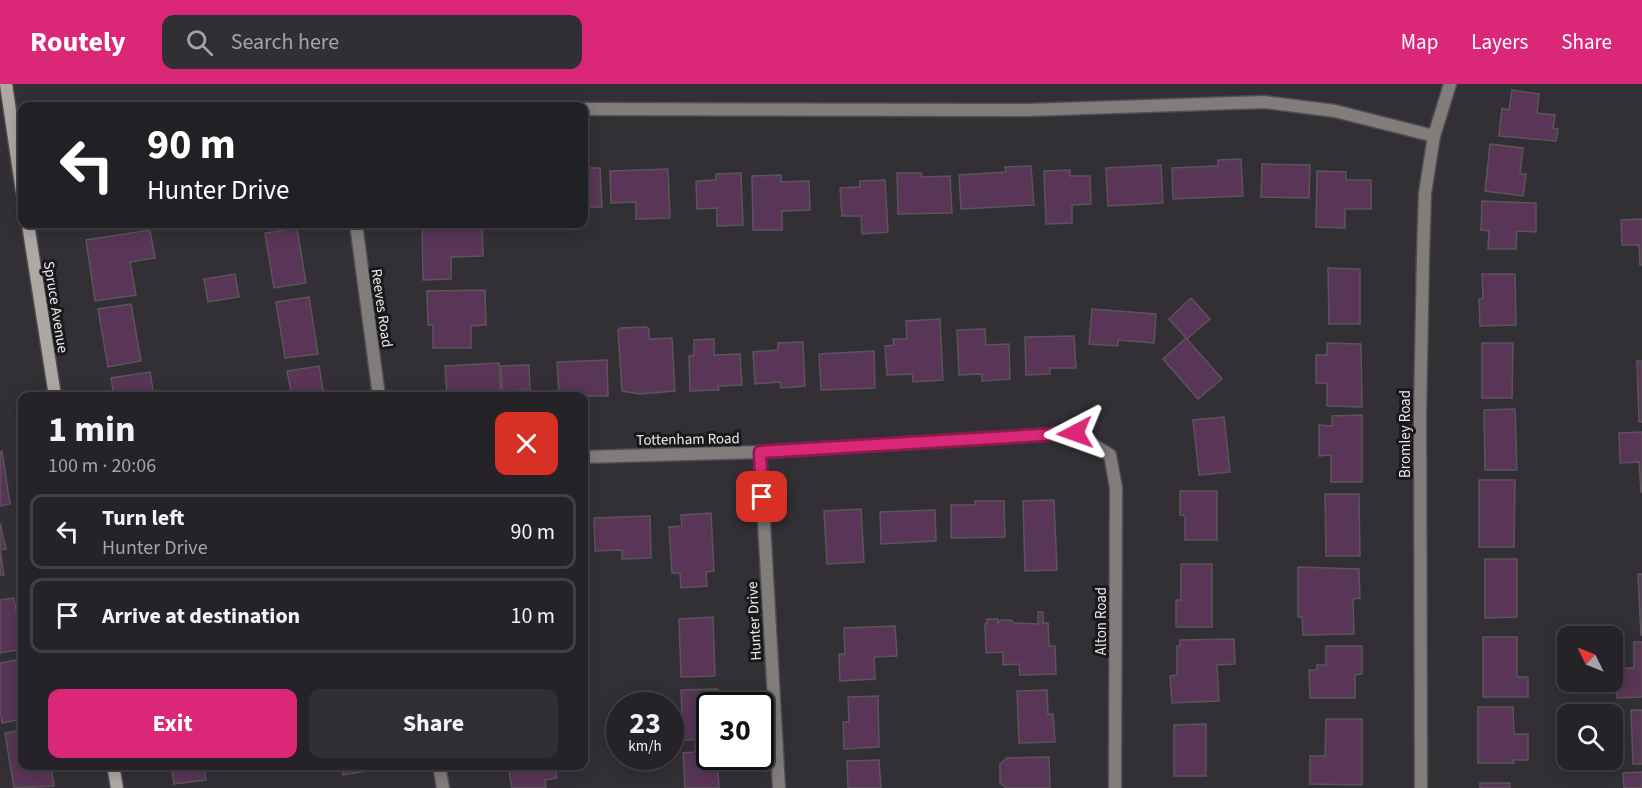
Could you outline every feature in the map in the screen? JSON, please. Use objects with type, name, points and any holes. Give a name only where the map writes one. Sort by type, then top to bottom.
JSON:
[{"type":"street","points":[[6,84],[17,127]]},
{"type":"street","name":"Bromley Road","points":[[1421,788],[1422,267],[1425,193],[1434,136],[1449,84]]},
{"type":"street","points":[[588,110],[1028,110],[1264,102],[1335,111],[1434,136]]},
{"type":"street","name":"Spruce Avenue","points":[[29,228],[54,392]]},
{"type":"street","name":"Reeves Road","points":[[357,228],[378,392]]},
{"type":"street","name":"Tottenham Road","points":[[588,457],[760,452],[1075,433],[1110,455]]},
{"type":"street","name":"Hunter Drive","points":[[760,452],[779,788]]},
{"type":"street","name":"Alton Road","points":[[1110,455],[1116,489],[1115,788]]},
{"type":"street","points":[[114,770],[117,788]]},
{"type":"street","points":[[440,770],[443,788]]},
{"type":"building","points":[[1512,90],[1539,94],[1537,113],[1555,115],[1553,128],[1558,129],[1556,141],[1499,136],[1502,108],[1509,110]]},
{"type":"building","points":[[1490,144],[1523,148],[1520,174],[1526,174],[1523,196],[1485,191]]},
{"type":"building","points":[[1241,159],[1243,196],[1173,199],[1172,168],[1218,166],[1218,160]]},
{"type":"building","points":[[1262,164],[1310,165],[1309,198],[1261,197]]},
{"type":"building","points":[[1161,165],[1163,203],[1108,206],[1106,168]]},
{"type":"building","points":[[1031,166],[1034,205],[961,209],[959,175],[1006,172],[1005,167]]},
{"type":"building","points":[[588,168],[600,168],[602,207],[588,207]]},
{"type":"building","points":[[668,169],[670,218],[636,219],[636,202],[611,203],[610,171]]},
{"type":"building","points":[[1070,170],[1070,176],[1090,176],[1091,204],[1072,205],[1072,223],[1046,224],[1044,171]]},
{"type":"building","points":[[1317,171],[1346,172],[1346,180],[1371,180],[1371,209],[1345,209],[1345,228],[1316,227]]},
{"type":"building","points":[[741,173],[743,225],[717,226],[717,208],[697,209],[696,181],[716,180],[716,174]]},
{"type":"building","points":[[897,173],[921,173],[922,177],[950,176],[952,213],[898,214]]},
{"type":"building","points":[[781,175],[781,182],[809,181],[810,210],[782,211],[782,230],[753,230],[752,176]]},
{"type":"building","points":[[885,180],[888,232],[862,234],[861,216],[842,216],[840,188],[860,187],[860,181]]},
{"type":"building","points":[[1482,201],[1536,203],[1536,232],[1517,231],[1516,249],[1488,249],[1489,231],[1481,230]]},
{"type":"building","points":[[1642,219],[1642,265],[1640,265],[1639,245],[1622,245],[1621,220]]},
{"type":"building","points":[[297,228],[306,283],[274,288],[265,233]]},
{"type":"building","points":[[422,228],[482,228],[483,256],[451,257],[451,279],[423,280]]},
{"type":"building","points":[[150,230],[155,258],[130,262],[136,295],[95,301],[86,240]]},
{"type":"building","points":[[1328,268],[1360,269],[1360,324],[1329,324]]},
{"type":"building","points":[[235,274],[239,297],[208,302],[204,279]]},
{"type":"building","points":[[1482,274],[1515,274],[1516,325],[1480,326],[1479,299],[1483,298]]},
{"type":"building","points":[[485,290],[486,325],[471,326],[471,348],[433,348],[433,325],[428,325],[427,291]]},
{"type":"building","points":[[309,297],[318,354],[285,358],[276,302]]},
{"type":"building","points":[[1191,298],[1210,319],[1187,339],[1169,319]]},
{"type":"building","points":[[131,304],[141,361],[108,367],[98,309]]},
{"type":"building","points":[[1092,309],[1156,314],[1154,343],[1118,340],[1118,346],[1089,344]]},
{"type":"building","points":[[940,319],[943,380],[913,382],[912,374],[887,375],[885,346],[894,345],[893,339],[907,339],[906,321]]},
{"type":"building","points":[[646,327],[649,329],[649,339],[672,338],[675,391],[640,394],[622,391],[618,330]]},
{"type":"building","points":[[985,329],[986,345],[1009,344],[1010,379],[982,381],[982,374],[959,375],[957,330]]},
{"type":"building","points":[[1074,336],[1076,368],[1050,368],[1050,374],[1026,375],[1025,337]]},
{"type":"building","points":[[1186,338],[1222,379],[1198,399],[1163,359]]},
{"type":"building","points":[[714,339],[714,355],[740,354],[742,385],[718,386],[719,390],[690,391],[689,356],[694,355],[694,340]]},
{"type":"building","points":[[803,342],[805,386],[781,388],[780,382],[755,384],[753,352],[778,350],[778,343]]},
{"type":"building","points":[[1327,343],[1361,344],[1362,407],[1327,406],[1327,383],[1316,383],[1316,355],[1327,355]]},
{"type":"building","points":[[1482,343],[1513,343],[1512,398],[1482,398]]},
{"type":"building","points":[[874,351],[875,388],[821,390],[819,354]]},
{"type":"building","points":[[607,360],[608,396],[588,396],[588,392],[559,392],[557,362]]},
{"type":"building","points":[[1637,361],[1642,361],[1642,422],[1639,422]]},
{"type":"building","points":[[499,363],[501,392],[447,392],[445,366]]},
{"type":"building","points":[[529,365],[530,390],[502,391],[501,366]]},
{"type":"building","points":[[319,366],[323,392],[291,392],[287,371]]},
{"type":"building","points":[[150,372],[153,392],[113,392],[111,378]]},
{"type":"building","points":[[1515,409],[1517,470],[1485,470],[1484,410]]},
{"type":"building","points":[[1362,415],[1362,482],[1331,482],[1331,455],[1319,456],[1319,425],[1332,426],[1332,416]]},
{"type":"building","points":[[1224,417],[1230,472],[1199,475],[1193,420]]},
{"type":"building","points":[[1642,432],[1641,492],[1639,462],[1620,463],[1619,433]]},
{"type":"building","points":[[2,451],[10,504],[0,506],[0,452]]},
{"type":"building","points":[[1479,480],[1515,480],[1514,547],[1479,547]]},
{"type":"building","points":[[1180,491],[1217,491],[1217,540],[1185,540],[1185,516],[1180,515]]},
{"type":"building","points":[[1325,494],[1359,494],[1360,556],[1326,556]]},
{"type":"building","points":[[1054,500],[1057,570],[1025,571],[1023,501]]},
{"type":"building","points":[[975,501],[1004,501],[1005,537],[951,538],[951,505],[975,505]]},
{"type":"building","points":[[861,509],[864,562],[827,564],[824,511]]},
{"type":"building","points":[[935,510],[936,541],[881,544],[880,512]]},
{"type":"building","points":[[711,513],[714,571],[706,572],[707,586],[681,588],[680,573],[672,573],[669,527],[682,526],[681,515]]},
{"type":"building","points":[[650,516],[651,558],[622,559],[622,550],[595,551],[594,518]]},
{"type":"building","points":[[0,523],[6,549],[0,550]]},
{"type":"building","points":[[0,550],[4,575],[0,575]]},
{"type":"building","points":[[1485,559],[1517,559],[1517,617],[1485,618]]},
{"type":"building","points":[[1181,564],[1212,564],[1212,627],[1176,627],[1176,600],[1181,600]]},
{"type":"building","points":[[1298,567],[1359,569],[1360,598],[1353,599],[1354,634],[1303,635],[1302,617],[1298,617]]},
{"type":"building","points":[[1638,574],[1642,574],[1642,635],[1641,635]]},
{"type":"building","points":[[14,598],[18,623],[18,650],[0,653],[0,600]]},
{"type":"building","points":[[1038,612],[1043,612],[1043,623],[1048,623],[1049,646],[1055,646],[1056,674],[1020,675],[1019,664],[1003,665],[1003,652],[986,653],[985,624],[987,619],[998,619],[998,623],[1001,620],[1011,620],[1014,623],[1038,624]]},
{"type":"building","points":[[713,617],[715,675],[681,677],[679,619]]},
{"type":"building","points":[[895,626],[897,656],[874,657],[875,679],[840,681],[839,654],[845,654],[844,628]]},
{"type":"building","points":[[1483,637],[1517,637],[1517,677],[1528,677],[1528,697],[1483,697]]},
{"type":"building","points":[[1234,639],[1235,664],[1217,665],[1219,701],[1172,703],[1170,676],[1177,675],[1177,646],[1180,646],[1180,640]]},
{"type":"building","points":[[1634,642],[1642,642],[1642,697],[1617,698],[1617,692],[1623,692],[1623,668],[1634,668]]},
{"type":"building","points":[[1326,646],[1362,646],[1362,674],[1355,675],[1355,698],[1310,698],[1309,670],[1317,670],[1317,665],[1326,665]]},
{"type":"building","points":[[18,660],[18,720],[2,723],[0,709],[0,663]]},
{"type":"building","points":[[718,689],[718,692],[696,692],[696,740],[684,740],[684,692],[681,690]]},
{"type":"building","points":[[1047,690],[1048,714],[1053,714],[1055,742],[1019,743],[1017,691]]},
{"type":"building","points":[[878,696],[879,747],[844,749],[843,722],[849,722],[848,697]]},
{"type":"building","points":[[1478,707],[1513,707],[1514,734],[1528,734],[1528,760],[1513,760],[1514,763],[1478,763]]},
{"type":"building","points":[[1631,710],[1642,710],[1642,764],[1633,764]]},
{"type":"building","points":[[1326,719],[1362,719],[1362,785],[1310,784],[1310,756],[1325,756]]},
{"type":"building","points":[[1206,724],[1206,776],[1174,776],[1174,725]]},
{"type":"building","points":[[18,731],[18,770],[52,770],[54,786],[14,788],[5,733]]},
{"type":"building","points":[[696,752],[696,770],[718,770],[719,788],[685,788],[684,753]]},
{"type":"building","points":[[1049,757],[1050,788],[1006,788],[1000,783],[1000,764],[1007,758]]},
{"type":"building","points":[[879,760],[881,788],[848,788],[847,761]]},
{"type":"building","points":[[172,770],[205,770],[206,780],[174,784]]},
{"type":"building","points":[[342,770],[373,770],[343,775]]},
{"type":"building","points":[[509,770],[556,770],[557,778],[545,780],[546,788],[512,788]]},
{"type":"building","points":[[1642,772],[1642,788],[1624,788],[1623,773]]},
{"type":"building","points":[[1480,783],[1510,783],[1510,788],[1480,788]]},
{"type":"route","points":[[762,497],[760,452],[1075,433]]}]
